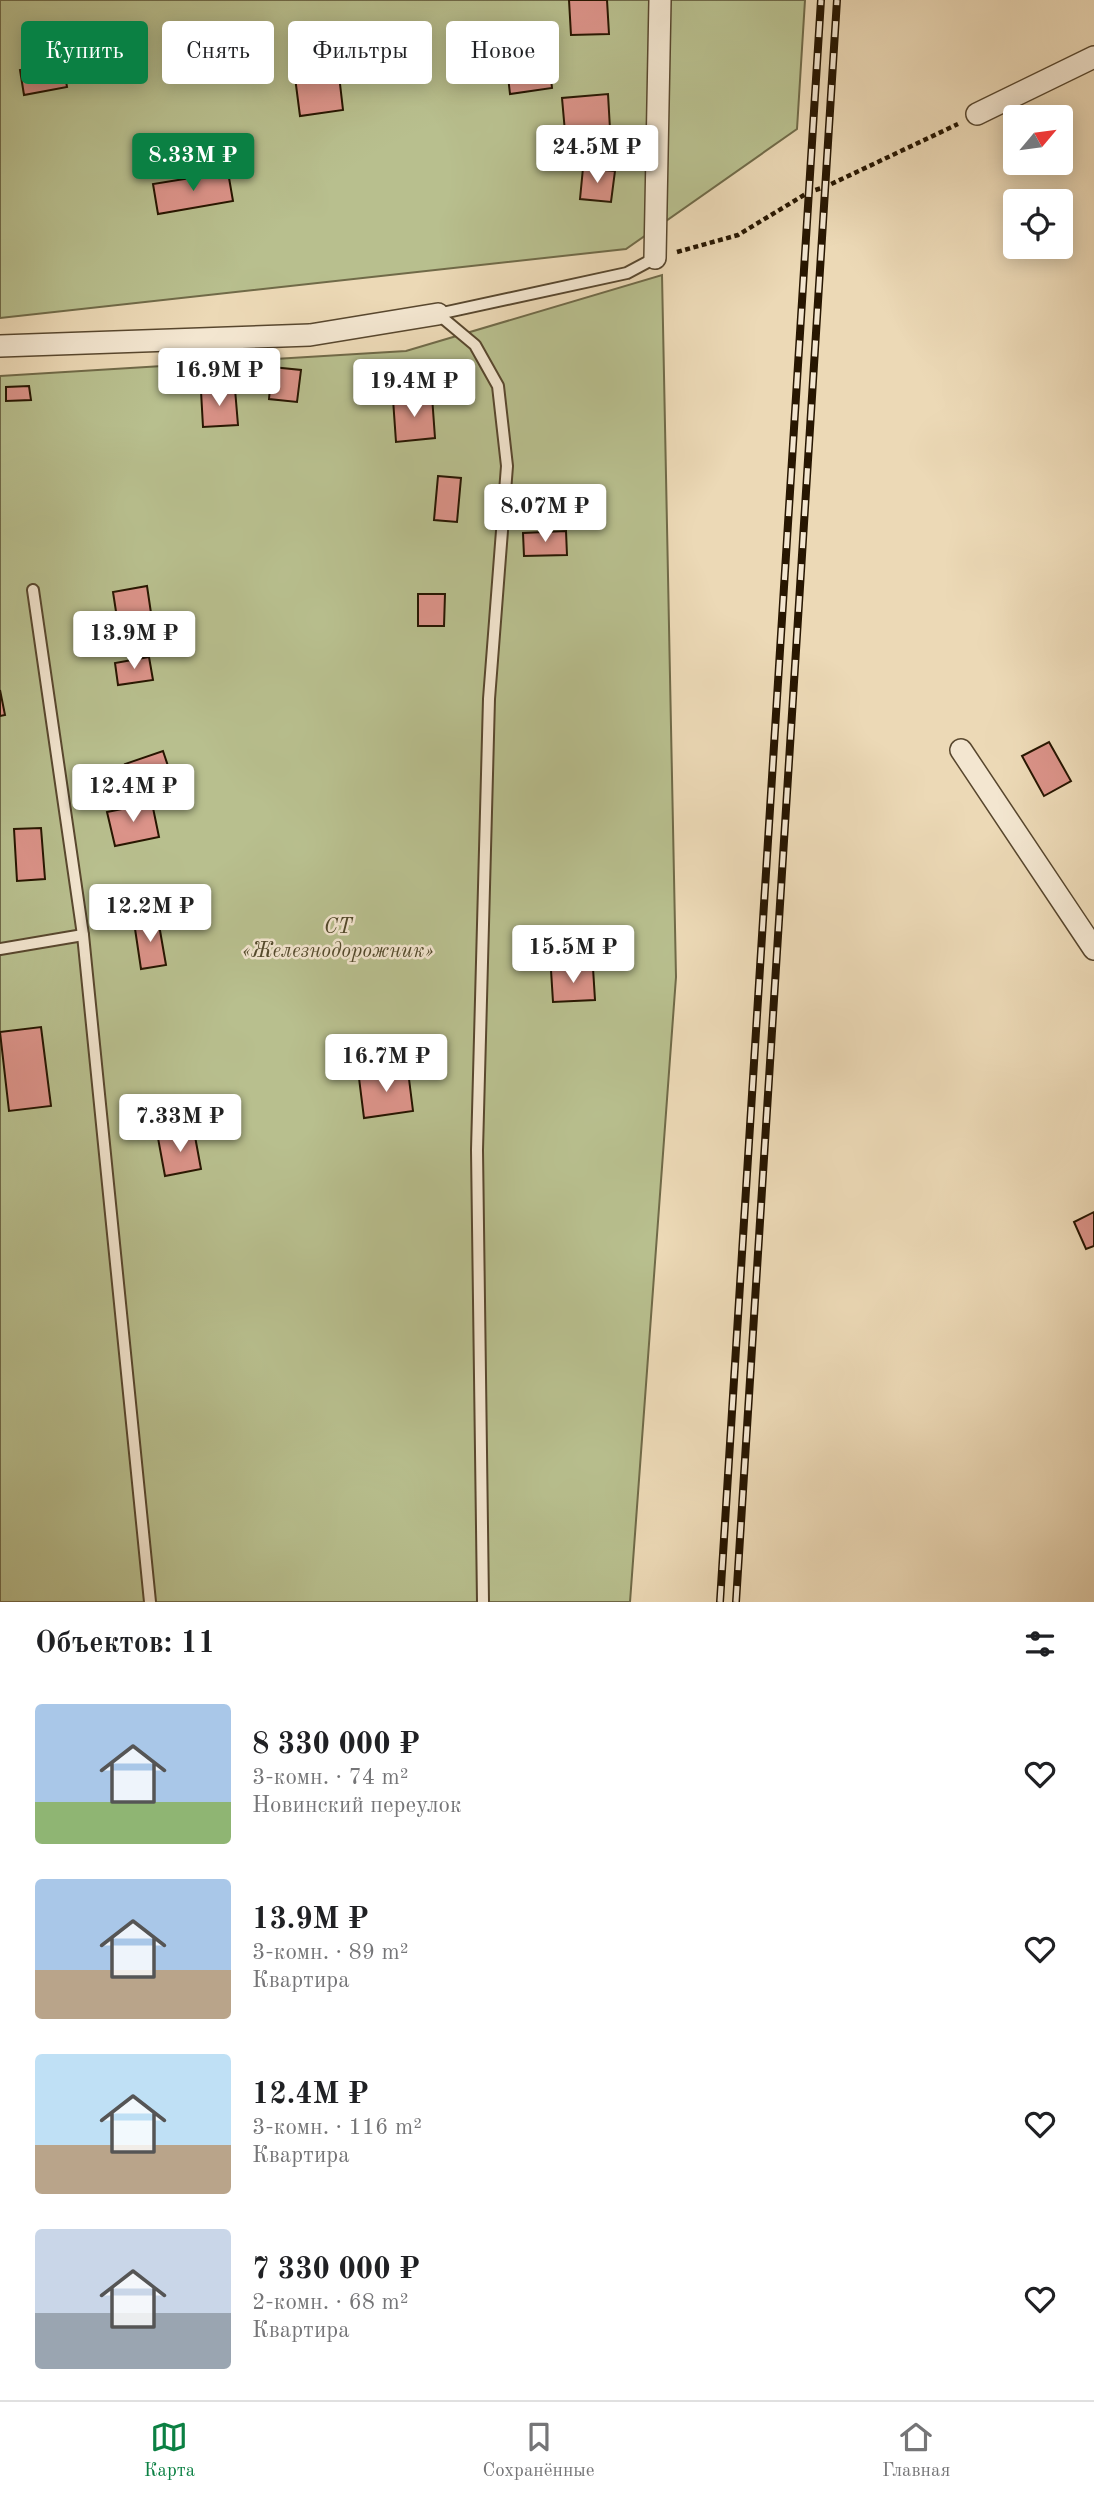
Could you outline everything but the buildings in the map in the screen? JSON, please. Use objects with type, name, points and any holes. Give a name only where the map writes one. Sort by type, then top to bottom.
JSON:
[{"type":"street","points":[[655,258],[660,0]]},
{"type":"street","points":[[978,114],[1094,57]]},
{"type":"street","points":[[0,346],[310,335],[438,314]]},
{"type":"street","points":[[961,750],[1094,949]]},
{"type":"lane","points":[[438,314],[627,273],[655,258]]},
{"type":"lane","points":[[438,314],[475,345],[498,386],[507,466],[489,699],[477,1150],[483,1602]]},
{"type":"lane","points":[[33,590],[83,936],[150,1602]]},
{"type":"lane","points":[[0,949],[83,936]]},
{"type":"path","points":[[655,258],[738,235],[809,192],[825,187],[978,114]]},
{"type":"green space","points":[[0,0],[805,0],[797,129],[626,249],[0,318]]},
{"type":"green space","name":"СТ «Железнодорожник»","points":[[662,275],[676,977],[630,1602],[0,1602],[0,376],[406,351]]},
{"type":"railway","points":[[720,1602],[821,0]]},
{"type":"railway","points":[[736,1602],[837,0]]}]
